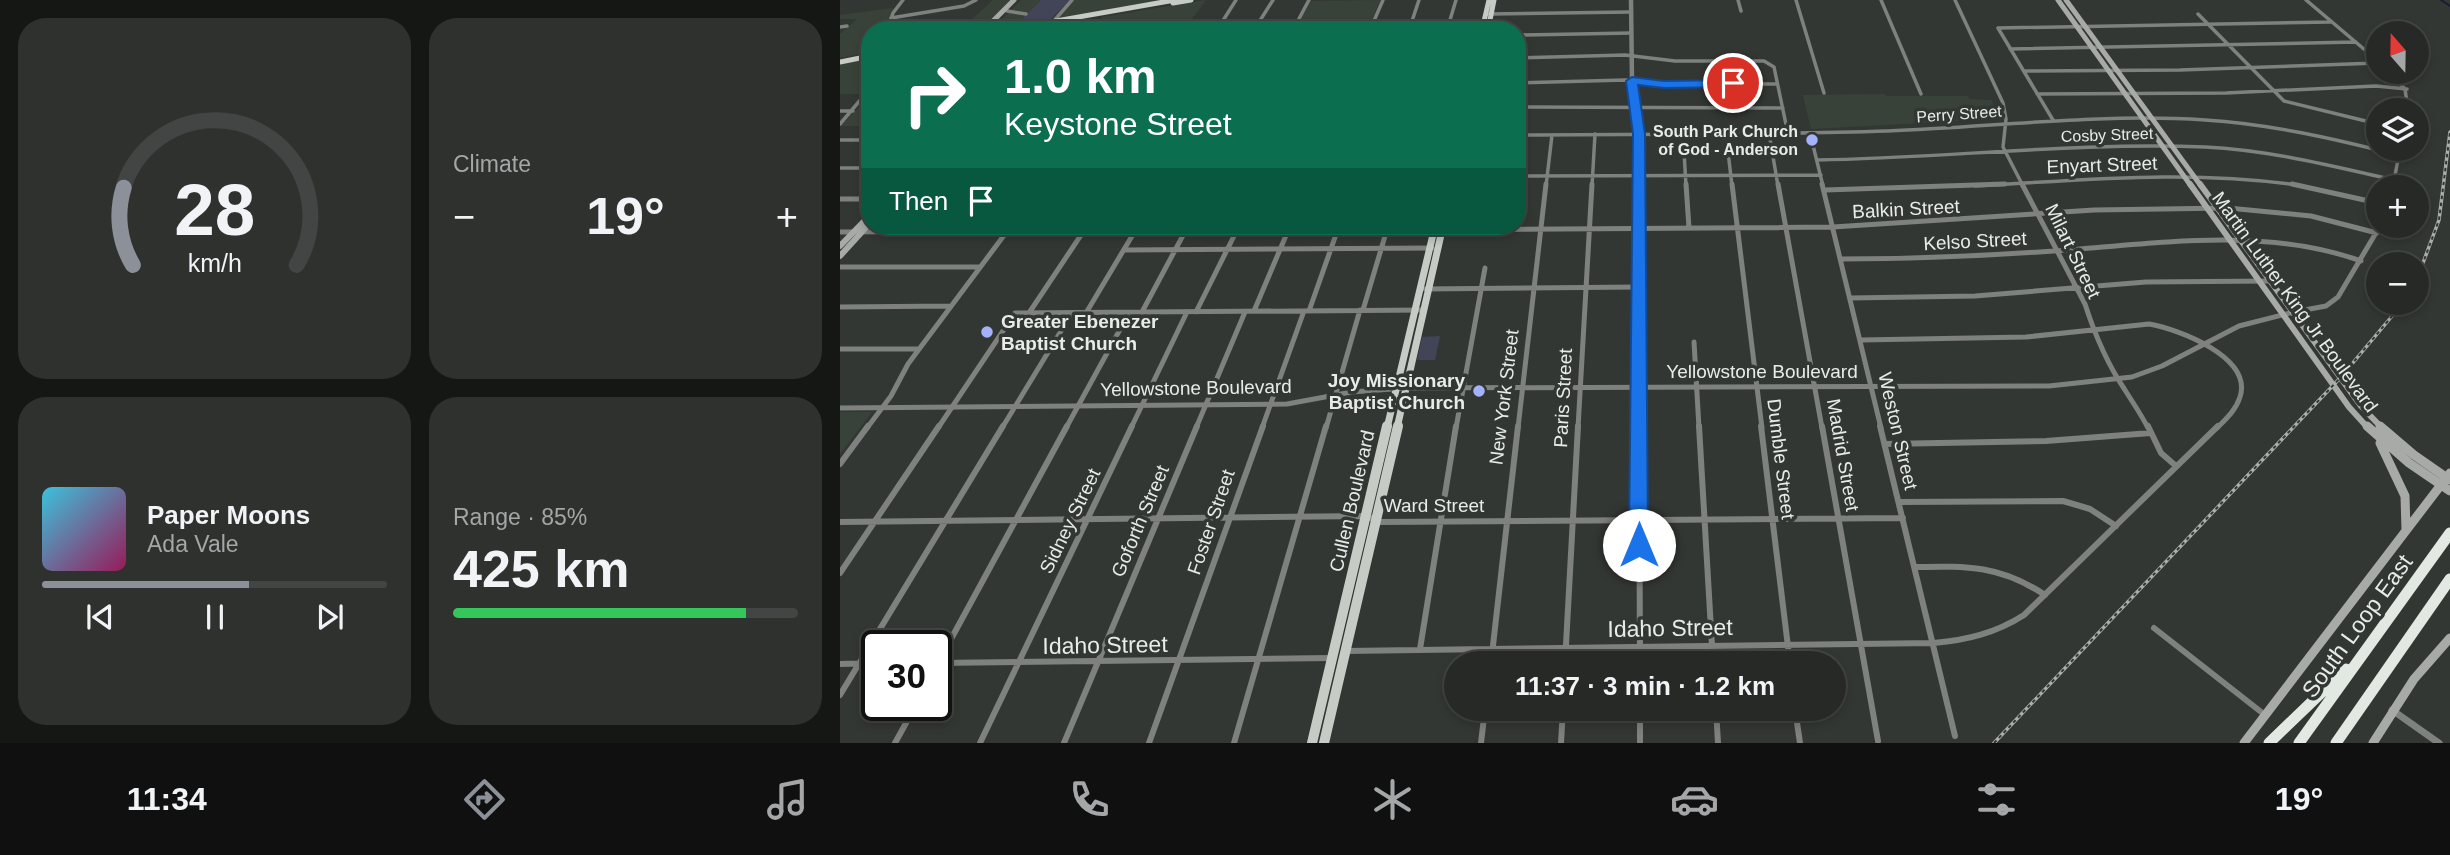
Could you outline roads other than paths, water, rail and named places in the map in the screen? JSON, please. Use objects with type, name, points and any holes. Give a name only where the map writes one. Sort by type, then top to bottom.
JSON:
[{"type":"highway","name":"South Loop East","points":[[2299,743],[2450,533]]},
{"type":"highway","points":[[2336,743],[2450,579]]},
{"type":"highway","points":[[2269,743],[2362,654]]},
{"type":"main road","points":[[995,21],[1016,0]]},
{"type":"main road","points":[[1150,6],[1175,0]]},
{"type":"main road","points":[[1072,21],[1191,0]]},
{"type":"main road","points":[[1489,0],[1489,21]]},
{"type":"main road","points":[[1486,21],[1494,0]]},
{"type":"main road","name":"Martin Luther King Jr Boulevard","points":[[2058,0],[2349,407],[2376,437],[2447,479]]},
{"type":"main road","name":"Martin Luther King Jr Boulevard","points":[[2066,0],[2361,406],[2381,429],[2404,449],[2447,479],[2450,491]]},
{"type":"main road","points":[[2064,8],[2071,8]]},
{"type":"main road","points":[[840,60],[861,56]]},
{"type":"main road","points":[[840,247],[861,225]]},
{"type":"main road","points":[[840,256],[861,233]]},
{"type":"main road","name":"Cullen Boulevard","points":[[1312,743],[1356,583],[1437,235]]},
{"type":"main road","points":[[2325,373],[2337,372]]},
{"type":"main road","points":[[2349,407],[2361,406]]},
{"type":"main road","points":[[2376,437],[2399,482],[2407,509],[2405,535]]},
{"type":"main road","points":[[2244,743],[2447,479]]},
{"type":"main road","name":"Cullen Boulevard","points":[[1324,743],[1347,650],[1356,583]]},
{"type":"main road","points":[[2373,743],[2414,679],[2450,638]]},
{"type":"street","points":[[890,21],[903,0]]},
{"type":"street","points":[[891,18],[964,6],[976,0]]},
{"type":"street","points":[[1053,21],[1072,0]]},
{"type":"street","points":[[1223,21],[1236,0]]},
{"type":"street","points":[[1260,21],[1273,0]]},
{"type":"street","points":[[1298,21],[1309,0]]},
{"type":"street","points":[[1374,21],[1383,0]]},
{"type":"street","points":[[1412,21],[1419,0]]},
{"type":"street","points":[[1450,21],[1456,0]]},
{"type":"street","points":[[1631,0],[1632,81],[1639,134],[1640,651]]},
{"type":"street","points":[[1738,0],[1741,11]]},
{"type":"street","points":[[1796,0],[1824,93]]},
{"type":"street","points":[[1881,0],[1921,94]]},
{"type":"street","name":"Milart Street","points":[[1955,0],[2005,112],[2003,144],[2006,152],[2040,215],[2119,379],[2136,403],[2161,453],[2176,466]]},
{"type":"street","points":[[2306,0],[2366,51]]},
{"type":"street","points":[[1005,11],[1026,14]]},
{"type":"street","points":[[1489,14],[1631,12]]},
{"type":"street","points":[[2198,14],[2271,90],[2294,105],[2366,121]]},
{"type":"street","points":[[2053,120],[1998,28],[2331,22]]},
{"type":"street","points":[[840,27],[847,26]]},
{"type":"street","points":[[1526,35],[1631,33]]},
{"type":"street","points":[[2010,48],[2356,42]]},
{"type":"street","points":[[1526,58],[1632,56],[1675,61],[1750,60],[1770,63],[1774,67],[1788,134]]},
{"type":"street","points":[[2024,71],[2366,62]]},
{"type":"street","points":[[1526,83],[1632,81],[1664,84],[1777,84]]},
{"type":"street","points":[[2402,84],[2410,98]]},
{"type":"street","points":[[2037,94],[2134,94],[2376,86],[2407,89]]},
{"type":"street","points":[[840,124],[861,99]]},
{"type":"street","points":[[1526,107],[1783,108]]},
{"type":"street","points":[[840,111],[853,111]]},
{"type":"street","name":"Perry Street","points":[[1526,135],[1788,134],[2053,120],[2153,119],[2205,120],[2289,130],[2366,148]]},
{"type":"street","name":"Weston Street","points":[[1810,133],[1955,736]]},
{"type":"street","name":"Paris Street","points":[[1566,651],[1584,288],[1595,134]]},
{"type":"street","points":[[1683,134],[1689,228]]},
{"type":"street","name":"Dumble Street","points":[[1726,134],[1788,651]]},
{"type":"street","name":"Madrid Street","points":[[1769,134],[1878,741]]},
{"type":"street","name":"New York Street","points":[[1492,651],[1552,135]]},
{"type":"street","points":[[840,140],[861,140]]},
{"type":"street","name":"Cosby Street","points":[[1817,160],[1903,159],[2173,146],[2237,149],[2292,156],[2373,175]]},
{"type":"street","points":[[840,169],[861,168]]},
{"type":"street","points":[[1526,177],[1821,175]]},
{"type":"street","name":"Enyart Street","points":[[1825,190],[1946,188],[2121,176],[2194,176],[2287,182],[2366,200]]},
{"type":"street","points":[[840,199],[861,199]]},
{"type":"street","name":"Balkin Street","points":[[1526,229],[1833,227],[2094,210],[2218,208],[2311,216],[2366,230]]},
{"type":"street","points":[[840,232],[861,232]]},
{"type":"street","points":[[840,464],[882,407],[919,349],[1004,235]]},
{"type":"street","points":[[1029,313],[1081,235]]},
{"type":"street","points":[[1086,313],[1133,235]]},
{"type":"street","points":[[1142,313],[1183,235]]},
{"type":"street","points":[[1196,312],[1235,235]]},
{"type":"street","points":[[1254,311],[1286,235]]},
{"type":"street","name":"Foster Street","points":[[1149,743],[1269,404],[1336,235]]},
{"type":"street","points":[[1234,743],[1386,235]]},
{"type":"street","points":[[2294,312],[2326,306],[2338,297],[2374,238]]},
{"type":"street","name":"Kelso Street","points":[[1840,259],[1937,258],[2137,244],[2242,242],[2282,244],[2329,251],[2361,261]]},
{"type":"street","points":[[1124,250],[1434,248]]},
{"type":"street","points":[[840,267],[981,267]]},
{"type":"street","points":[[1420,649],[1462,389],[1485,268]]},
{"type":"street","points":[[1850,298],[1975,296],[2197,280],[2271,281]]},
{"type":"street","points":[[1425,289],[1640,287]]},
{"type":"street","points":[[840,307],[951,306]]},
{"type":"street","points":[[840,573],[1015,313],[1420,310]]},
{"type":"street","name":"Sidney Street","points":[[980,743],[1187,312]]},
{"type":"street","name":"Goforth Street","points":[[1064,743],[1245,312]]},
{"type":"street","name":"Yellowstone Boulevard","points":[[840,408],[1269,404],[1306,402],[1401,388],[1968,389],[2119,379],[2168,365],[2235,328],[2294,312]]},
{"type":"street","points":[[840,695],[1072,313]]},
{"type":"street","points":[[952,637],[1129,313]]},
{"type":"street","points":[[1861,341],[1989,339],[2158,325],[2175,328],[2205,344]]},
{"type":"street","points":[[1694,342],[1712,651]]},
{"type":"street","name":"Idaho Street","points":[[952,665],[1258,660],[1334,657],[1347,650],[1934,643],[1966,640],[1998,631],[2024,615],[2234,411],[2241,398],[2240,382],[2232,368],[2205,344]]},
{"type":"street","points":[[840,349],[919,349]]},
{"type":"street","points":[[1885,444],[2046,441],[2151,433]]},
{"type":"street","points":[[1899,502],[2063,501],[2082,506],[2116,526]]},
{"type":"street","name":"Ward Street","points":[[840,522],[1300,517],[1440,522],[1903,517]]},
{"type":"street","points":[[1915,567],[1997,569],[2020,577],[2045,595]]},
{"type":"street","points":[[2154,628],[2265,715]]},
{"type":"street","points":[[840,664],[859,664]]},
{"type":"street","points":[[2392,710],[2439,743]]},
{"type":"street","points":[[895,743],[907,721]]},
{"type":"street","points":[[1481,743],[1484,721]]},
{"type":"street","points":[[1561,743],[1562,721]]},
{"type":"street","points":[[1640,721],[1640,743]]},
{"type":"street","points":[[1717,721],[1718,743]]},
{"type":"street","points":[[1797,721],[1800,743]]},
{"type":"waterway","points":[[2441,0],[2450,6]]},
{"type":"railway","points":[[2427,252],[2439,220],[2450,132]]},
{"type":"railway","points":[[1994,743],[2341,377],[2393,315]]},
{"type":"place","name":"South Park Church of God - Anderson","points":[[1812,140]]},
{"type":"place","name":"Greater Ebenezer Baptist Church","points":[[987,332]]},
{"type":"place","name":"Joy Missionary Baptist Church","points":[[1479,391]]}]
